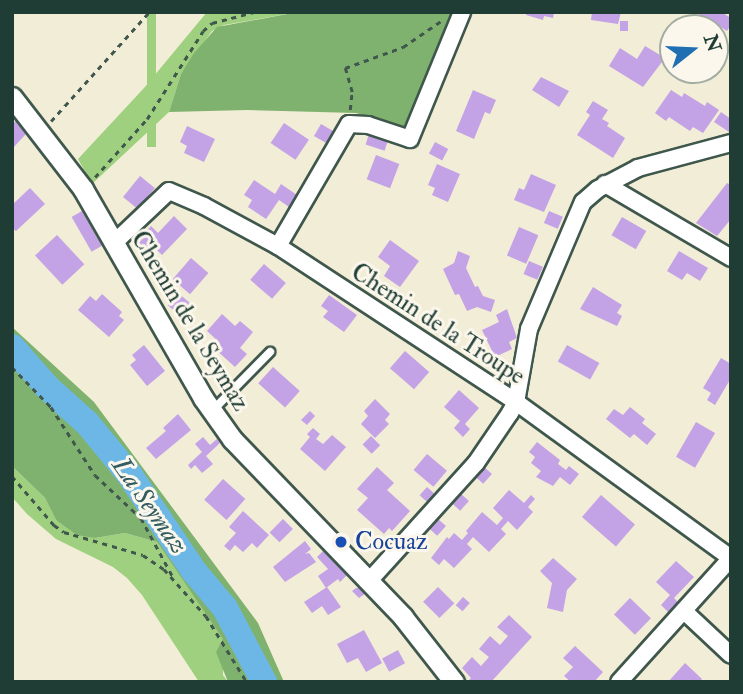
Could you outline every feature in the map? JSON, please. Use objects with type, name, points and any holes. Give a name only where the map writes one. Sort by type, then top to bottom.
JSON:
[{"type":"street","points":[[278,246],[349,124],[368,125],[410,139],[462,12]]},
{"type":"street","name":"Chemin de la Seymaz","points":[[12,97],[41,131],[83,190],[212,411],[257,468],[369,581],[423,640],[454,682]]},
{"type":"street","points":[[369,581],[476,463],[516,402],[529,329],[583,202],[605,184],[659,161],[731,143]]},
{"type":"street","points":[[605,184],[731,258]]},
{"type":"street","name":"Chemin de la Troupe","points":[[115,242],[169,191],[204,206],[278,246],[516,402],[731,558]]},
{"type":"street","points":[[619,682],[731,558]]},
{"type":"street","points":[[684,611],[731,655]]},
{"type":"lane","points":[[212,411],[270,352]]},
{"type":"path","points":[[41,131],[149,12]]},
{"type":"path","points":[[83,190],[147,119],[203,31],[212,23],[254,12]]},
{"type":"path","points":[[349,124],[352,92],[345,68],[403,47],[442,20]]},
{"type":"path","points":[[12,367],[63,423],[94,475],[141,518],[174,580]]},
{"type":"path","points":[[12,476],[54,525],[64,532],[144,555],[174,580],[206,616],[247,682]]},
{"type":"green space","points":[[147,12],[156,12],[156,147],[147,147]]},
{"type":"green space","points":[[207,12],[298,12],[224,25],[212,31],[181,74],[169,112],[92,184],[78,159],[144,88]]},
{"type":"green space","points":[[298,12],[458,12],[407,127],[356,113],[247,110],[169,112],[181,74],[194,53],[217,27]]},
{"type":"green space","points":[[12,327],[94,402],[258,623],[284,682],[228,682],[216,652],[223,639],[157,542],[125,533],[95,538],[77,535],[56,520],[45,498],[12,466]]},
{"type":"green space","points":[[12,466],[45,498],[56,520],[95,538],[125,533],[157,542],[224,639],[223,675],[228,682],[199,682],[142,595],[127,578],[113,567],[56,539],[27,514],[12,497]]},
{"type":"building","points":[[527,12],[554,12],[553,18],[544,16],[543,20],[526,15]]},
{"type":"building","points":[[592,12],[621,12],[618,24],[591,20]]},
{"type":"building","points":[[721,12],[724,14],[700,14]]},
{"type":"building","points":[[620,21],[628,21],[628,31],[620,31]]},
{"type":"building","points":[[645,46],[659,54],[659,66],[643,87],[609,66],[620,48],[637,59]]},
{"type":"building","points":[[541,77],[569,91],[559,107],[532,90]]},
{"type":"building","points":[[473,90],[496,100],[490,114],[485,112],[474,139],[456,131]]},
{"type":"building","points":[[671,90],[682,97],[684,93],[705,106],[707,102],[719,110],[703,133],[693,127],[690,131],[669,117],[666,121],[655,113]]},
{"type":"building","points":[[593,101],[608,110],[602,119],[609,123],[607,126],[625,138],[613,158],[577,135],[590,115],[586,112]]},
{"type":"building","points":[[721,112],[731,119],[729,132],[714,122]]},
{"type":"building","points":[[16,121],[26,134],[12,149],[12,124]]},
{"type":"building","points":[[284,123],[309,140],[295,160],[271,143]]},
{"type":"building","points":[[321,124],[333,131],[326,143],[314,136]]},
{"type":"building","points":[[187,126],[215,139],[204,162],[184,153],[187,146],[180,142]]},
{"type":"building","points":[[369,134],[388,140],[385,151],[366,144]]},
{"type":"building","points":[[435,142],[448,149],[442,161],[429,153]]},
{"type":"building","points":[[376,155],[399,164],[390,188],[367,179]]},
{"type":"building","points":[[437,164],[460,174],[448,202],[432,195],[435,188],[428,185]]},
{"type":"building","points":[[531,174],[556,185],[544,212],[514,200],[519,188],[524,190]]},
{"type":"building","points":[[140,176],[155,188],[138,209],[123,197]]},
{"type":"building","points":[[254,180],[275,194],[281,184],[297,195],[289,207],[279,200],[266,219],[248,207],[252,200],[244,195]]},
{"type":"building","points":[[727,183],[731,185],[731,219],[717,236],[696,223]]},
{"type":"building","points":[[30,188],[45,204],[16,231],[12,228],[12,205]]},
{"type":"building","points":[[82,211],[102,246],[92,252],[72,217]]},
{"type":"building","points":[[549,211],[563,217],[558,229],[544,223]]},
{"type":"building","points":[[174,216],[187,229],[162,255],[155,248],[150,253],[137,241],[151,226],[158,233]]},
{"type":"building","points":[[622,217],[646,231],[636,249],[612,235]]},
{"type":"building","points":[[519,227],[538,235],[526,264],[507,256]]},
{"type":"building","points":[[57,235],[84,264],[62,285],[35,255]]},
{"type":"building","points":[[390,240],[419,261],[400,287],[384,276],[390,266],[378,257]]},
{"type":"building","points":[[458,251],[470,256],[466,268],[475,287],[478,286],[483,296],[495,300],[491,312],[477,307],[467,311],[459,294],[455,295],[443,269],[454,263]]},
{"type":"building","points":[[679,251],[708,268],[700,281],[687,273],[682,280],[667,271]]},
{"type":"building","points":[[191,258],[208,273],[190,294],[173,279]]},
{"type":"building","points":[[529,261],[543,267],[537,280],[524,274]]},
{"type":"building","points":[[264,264],[286,283],[272,299],[250,280]]},
{"type":"building","points":[[593,287],[622,305],[617,313],[622,316],[617,326],[580,309]]},
{"type":"building","points":[[178,293],[190,303],[180,316],[168,305]]},
{"type":"building","points":[[102,294],[122,312],[119,316],[124,320],[109,337],[78,310],[90,296],[96,301]]},
{"type":"building","points":[[329,295],[357,315],[344,332],[323,317],[328,311],[321,306]]},
{"type":"building","points":[[507,309],[517,338],[509,342],[512,349],[495,357],[482,330],[499,322],[496,315]]},
{"type":"building","points":[[222,314],[235,326],[240,321],[253,332],[240,348],[247,354],[235,367],[215,349],[220,343],[207,331]]},
{"type":"building","points":[[144,345],[165,371],[147,386],[130,365],[136,360],[132,355]]},
{"type":"building","points":[[567,345],[599,363],[590,380],[558,362]]},
{"type":"building","points":[[405,351],[429,372],[414,389],[390,368]]},
{"type":"building","points":[[721,358],[731,364],[731,378],[715,405],[707,400],[711,393],[703,388]]},
{"type":"building","points":[[273,367],[300,391],[285,407],[258,383]]},
{"type":"building","points":[[459,390],[479,408],[465,424],[470,429],[463,437],[454,428],[460,421],[444,407]]},
{"type":"building","points":[[375,399],[390,414],[385,420],[389,424],[375,438],[361,424],[368,416],[364,411]]},
{"type":"building","points":[[630,407],[645,419],[642,423],[656,434],[647,445],[634,434],[630,438],[606,419],[614,409],[623,415]]},
{"type":"building","points":[[310,411],[315,416],[307,425],[301,420]]},
{"type":"building","points":[[178,414],[191,430],[156,459],[146,448],[166,431],[163,428]]},
{"type":"building","points":[[696,422],[715,433],[695,468],[676,457]]},
{"type":"building","points":[[313,428],[320,434],[316,439],[323,444],[332,435],[346,447],[325,471],[300,449],[310,437],[307,434]]},
{"type":"building","points":[[371,436],[380,445],[372,454],[363,444]]},
{"type":"building","points":[[203,437],[210,445],[217,439],[220,443],[206,456],[213,464],[202,473],[195,465],[191,469],[188,465],[202,452],[195,444]]},
{"type":"building","points":[[537,442],[560,460],[558,464],[566,470],[569,466],[579,474],[570,485],[560,477],[553,486],[536,477],[541,471],[531,463],[535,457],[529,452]]},
{"type":"building","points":[[427,454],[447,471],[433,487],[414,470]]},
{"type":"building","points":[[483,466],[492,474],[483,484],[474,476]]},
{"type":"building","points":[[377,467],[394,483],[387,490],[410,511],[392,531],[389,528],[384,534],[357,510],[368,498],[357,489]]},
{"type":"building","points":[[223,479],[245,499],[227,520],[204,500]]},
{"type":"building","points":[[427,487],[436,495],[429,503],[420,495]]},
{"type":"building","points":[[509,490],[524,503],[531,495],[535,499],[528,507],[533,512],[517,530],[508,521],[501,529],[506,534],[489,552],[473,537],[467,544],[472,549],[454,568],[444,559],[439,565],[431,558],[447,537],[449,539],[454,533],[462,540],[482,512],[497,525],[503,518],[493,508]]},
{"type":"building","points":[[460,493],[469,501],[460,511],[451,503]]},
{"type":"building","points":[[601,495],[635,525],[616,546],[582,517]]},
{"type":"building","points":[[243,511],[269,535],[257,548],[252,543],[243,552],[235,545],[230,551],[224,546],[236,533],[229,527]]},
{"type":"building","points":[[437,518],[446,526],[437,536],[428,528]]},
{"type":"building","points":[[283,519],[293,529],[279,542],[270,532]]},
{"type":"building","points":[[305,541],[311,549],[305,554],[309,553],[316,562],[285,582],[273,567]]},
{"type":"building","points":[[324,550],[348,574],[340,582],[338,579],[326,588],[318,576],[328,569],[317,557]]},
{"type":"building","points":[[553,558],[577,579],[567,590],[563,612],[547,608],[552,583],[540,571]]},
{"type":"building","points":[[676,561],[694,577],[674,598],[679,603],[669,613],[661,605],[670,595],[656,582]]},
{"type":"building","points":[[327,587],[341,607],[328,615],[322,606],[312,613],[304,602]]},
{"type":"building","points":[[438,587],[454,603],[439,618],[423,602]]},
{"type":"building","points":[[361,588],[366,593],[359,598],[352,591]]},
{"type":"building","points":[[463,597],[470,603],[463,611],[456,605]]},
{"type":"building","points":[[630,598],[651,618],[635,635],[614,615]]},
{"type":"building","points":[[509,615],[532,637],[491,682],[467,682],[471,678],[462,668],[472,657],[481,666],[489,657],[479,649],[490,636],[500,645],[508,636],[497,627]]},
{"type":"building","points":[[364,630],[382,663],[366,672],[358,658],[347,663],[337,644]]},
{"type":"building","points":[[575,646],[603,672],[594,682],[571,682],[564,676],[573,667],[563,658]]},
{"type":"building","points":[[398,650],[405,663],[389,672],[382,658]]},
{"type":"building","points":[[685,663],[702,679],[699,682],[668,682]]},
{"type":"waterway","name":"La Seymaz","points":[[12,347],[48,388],[87,423],[129,474],[194,571],[225,608],[264,682]]},
{"type":"place","name":"Cocuaz","points":[[341,542]]}]
